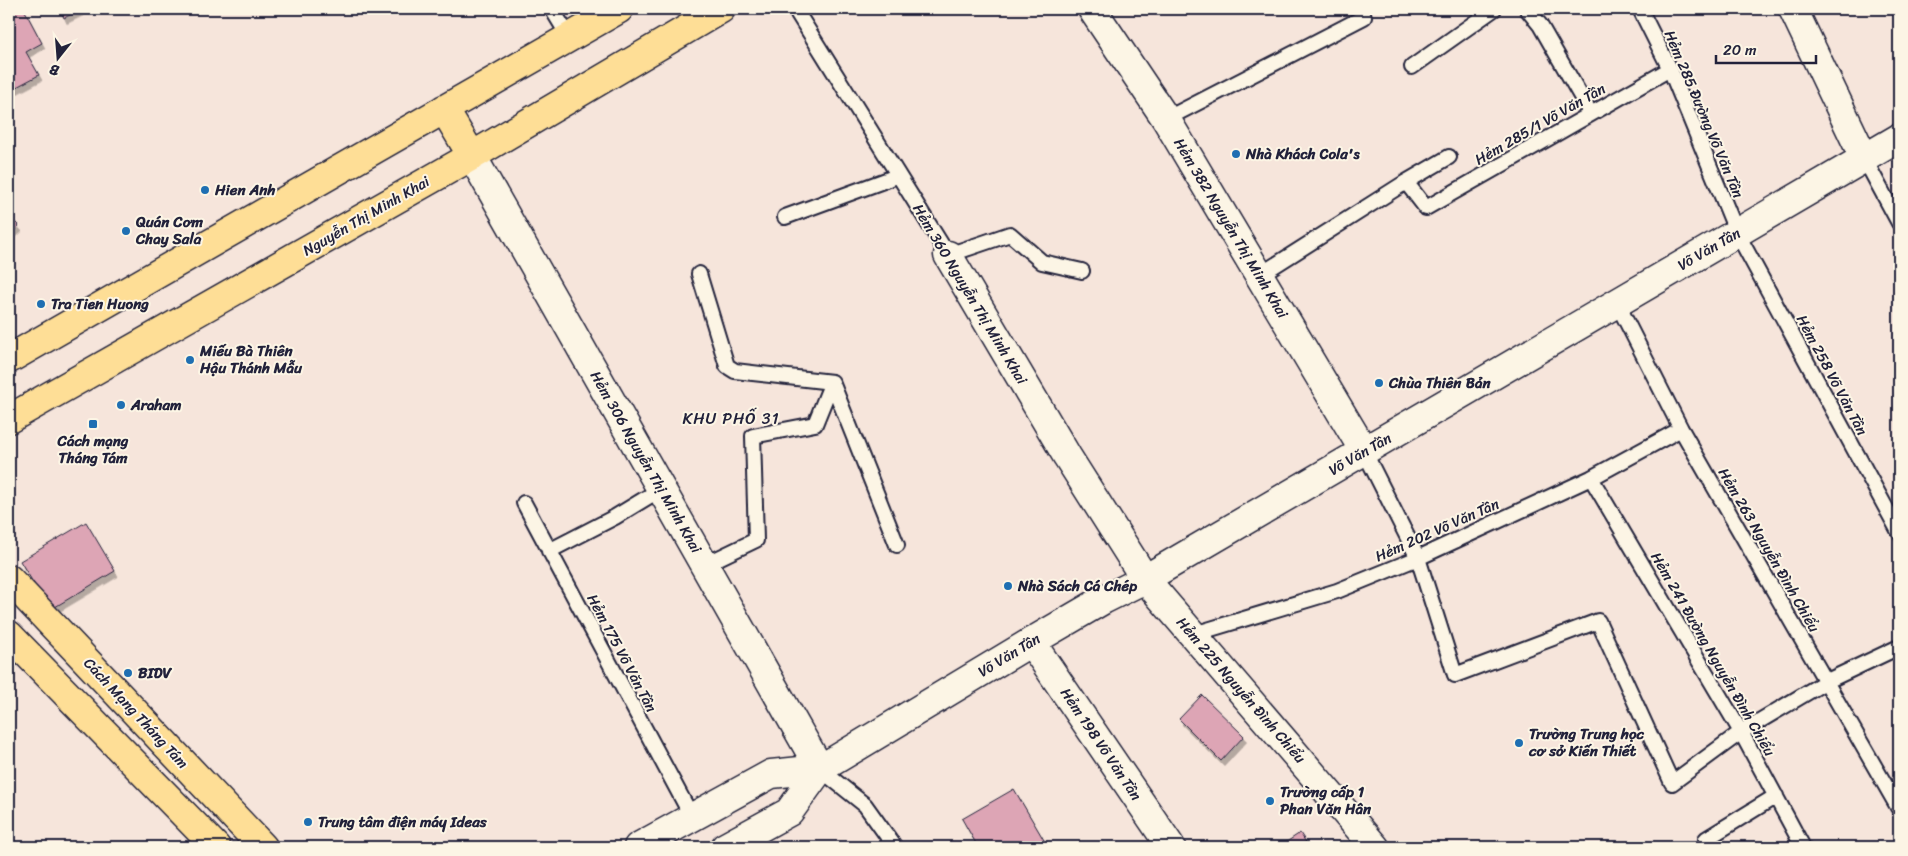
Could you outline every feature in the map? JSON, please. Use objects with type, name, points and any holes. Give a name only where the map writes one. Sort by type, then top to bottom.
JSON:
[{"type":"main road","points":[[9,359],[619,9]]},
{"type":"main road","name":"Nguyễn Thị Minh Khai","points":[[9,420],[472,156],[721,9]]},
{"type":"main road","points":[[444,109],[472,156]]},
{"type":"main road","name":"Cách Mạng Tháng Tám","points":[[9,579],[263,847]]},
{"type":"main road","points":[[14,649],[211,846]]},
{"type":"street","name":"Hẻm 382 Nguyễn Thị Minh Khai","points":[[1092,9],[1166,119],[1364,451]]},
{"type":"street","points":[[1793,9],[1864,158]]},
{"type":"street","name":"Võ Văn Tần","points":[[742,843],[789,812],[820,769],[1031,642],[1103,600],[1145,579],[1899,138]]},
{"type":"street","name":"Hẻm 306 Nguyễn Thị Minh Khai","points":[[472,156],[820,769]]},
{"type":"street","name":"Hẻm 360 Nguyễn Thị Minh Khai","points":[[948,255],[1067,456],[1145,579]]},
{"type":"street","name":"Hẻm 225 Nguyễn Ðình Chiểu","points":[[1145,579],[1375,847]]},
{"type":"street","name":"Hẻm 198 Võ Văn Tần","points":[[1031,642],[1171,847]]},
{"type":"street","name":"Võ Văn Tần","points":[[638,847],[770,774],[820,769]]},
{"type":"lane","points":[[552,9],[569,37]]},
{"type":"lane","name":"Hẻm 360 Nguyễn Thị Minh Khai","points":[[795,9],[897,176],[948,255]]},
{"type":"lane","points":[[1412,67],[1494,9]]},
{"type":"lane","points":[[1527,9],[1540,25],[1591,114]]},
{"type":"lane","name":"Hẻm 285 Đường Võ Văn Tần","points":[[1640,9],[1670,69],[1737,233]]},
{"type":"lane","points":[[1166,119],[1364,17]]},
{"type":"lane","name":"Hẻm 285/1 Võ Văn Tần","points":[[1406,182],[1426,208],[1670,69]]},
{"type":"lane","points":[[1258,276],[1406,182],[1449,157]]},
{"type":"lane","points":[[1864,158],[1899,223]]},
{"type":"lane","points":[[785,217],[897,176]]},
{"type":"lane","name":"Hẻm 258 Võ Văn Tần","points":[[1737,233],[1899,532]]},
{"type":"lane","points":[[948,255],[1010,234],[1042,262],[1082,270]]},
{"type":"lane","points":[[699,274],[727,366],[735,371],[832,382]]},
{"type":"lane","name":"Hẻm 263 Nguyễn Ðình Chiểu","points":[[1617,303],[1682,429],[1899,809]]},
{"type":"lane","points":[[832,382],[897,545]]},
{"type":"lane","points":[[704,565],[756,540],[753,436],[815,424],[832,382]]},
{"type":"lane","name":"Hẻm 202 Võ Văn Tần","points":[[1194,634],[1337,591],[1418,558],[1591,478],[1682,429]]},
{"type":"lane","points":[[1364,451],[1418,558],[1454,675],[1598,621],[1672,783],[1741,732],[1826,682],[1899,647]]},
{"type":"lane","name":"Hẻm 241 Đường Nguyễn Đình Chiểu","points":[[1591,478],[1741,732],[1803,847]]},
{"type":"lane","points":[[549,551],[662,490]]},
{"type":"lane","name":"Hẻm 175 Võ Văn Tần","points":[[524,503],[692,817]]},
{"type":"lane","points":[[820,769],[865,805],[895,847]]},
{"type":"lane","points":[[1712,847],[1706,839],[1776,796]]},
{"type":"building","points":[[24,9],[42,43],[26,52],[39,75],[9,91],[9,14]]},
{"type":"building","points":[[60,9],[82,9],[64,18]]},
{"type":"building","points":[[9,216],[19,226],[9,235]]},
{"type":"building","points":[[86,522],[115,571],[50,610],[20,561]]},
{"type":"building","points":[[1202,695],[1244,736],[1221,761],[1179,719]]},
{"type":"building","points":[[1014,789],[1048,847],[978,847],[962,819]]},
{"type":"building","points":[[1300,833],[1309,847],[1279,847]]},
{"type":"place","name":"Nhà Khách Cola's","points":[[1236,154]]},
{"type":"place","name":"Hien Anh","points":[[205,190]]},
{"type":"place","name":"Quán Cơm Chay Sala","points":[[126,231]]},
{"type":"place","name":"Tra Tien Huong","points":[[41,304]]},
{"type":"place","name":"Miếu Bà Thiên Hậu Thánh Mẫu","points":[[190,360]]},
{"type":"place","name":"Chùa Thiên Bản","points":[[1379,383]]},
{"type":"place","name":"Araham","points":[[121,405]]},
{"type":"place","name":"Cách mạng Tháng Tám","points":[[93,424]]},
{"type":"place","name":"Nhà Sách Cá Chép","points":[[1008,586]]},
{"type":"place","name":"BIDV","points":[[128,673]]},
{"type":"place","name":"Trường Trung học cơ sở Kiến Thiết","points":[[1519,743]]},
{"type":"place","name":"Trường cấp 1 Phan Văn Hân","points":[[1270,801]]},
{"type":"place","name":"Trung tâm điện máy Ideas","points":[[308,822]]},
{"type":"district","name":"KHU PHỐ 31","points":[[731,418]]}]
